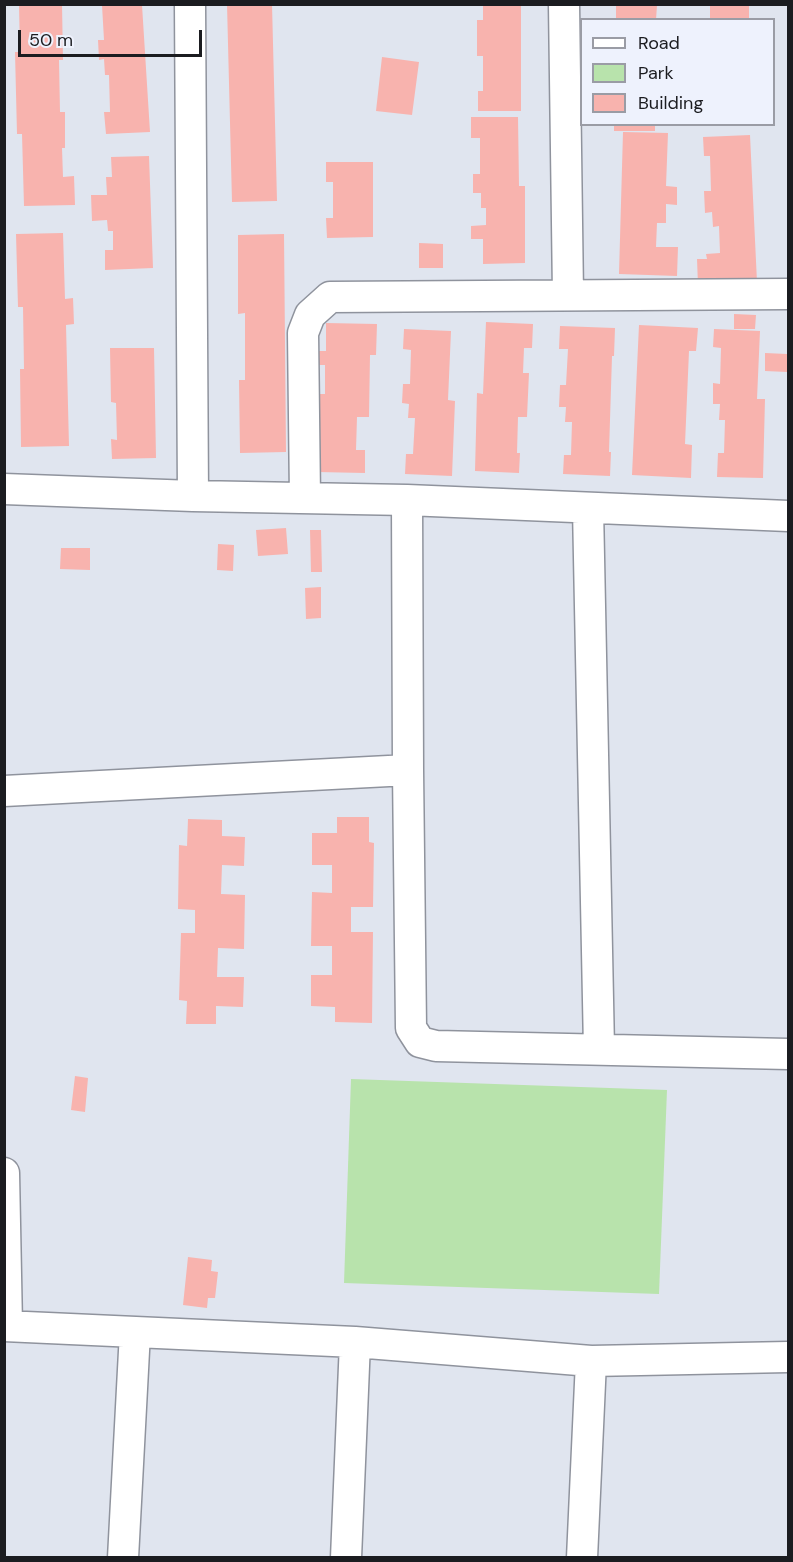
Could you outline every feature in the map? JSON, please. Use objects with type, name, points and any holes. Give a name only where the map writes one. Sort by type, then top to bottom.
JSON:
[{"type":"street","points":[[189,4],[194,496]]},
{"type":"street","points":[[564,4],[568,295]]},
{"type":"street","points":[[305,498],[303,333],[310,315],[330,297],[789,294]]},
{"type":"street","points":[[4,489],[194,496],[407,500],[789,516]]},
{"type":"street","points":[[407,500],[411,1028],[415,1035],[420,1042],[436,1046],[789,1053]]},
{"type":"street","points":[[588,508],[599,1048]]},
{"type":"street","points":[[4,791],[408,770]]},
{"type":"street","points":[[4,1173],[6,1326],[355,1342],[591,1361],[789,1357]]},
{"type":"street","points":[[123,1557],[135,1332]]},
{"type":"street","points":[[346,1557],[355,1342]]},
{"type":"street","points":[[582,1557],[591,1361]]},
{"type":"green space","points":[[351,1079],[667,1090],[659,1294],[344,1283]]},
{"type":"building","points":[[19,4],[62,4],[63,60],[59,60],[60,112],[65,112],[65,148],[62,148],[63,177],[74,176],[75,205],[24,206],[22,134],[17,134],[15,52],[20,52]]},
{"type":"building","points":[[227,4],[272,4],[277,201],[232,202]]},
{"type":"building","points":[[483,4],[521,4],[521,111],[478,111],[478,91],[483,91],[483,56],[477,56],[477,20],[483,20]]},
{"type":"building","points":[[710,4],[749,4],[749,18],[710,18]]},
{"type":"building","points":[[102,5],[142,5],[150,132],[106,134],[104,112],[110,112],[109,75],[105,75],[104,59],[99,60],[98,40],[104,40]]},
{"type":"building","points":[[616,5],[657,5],[656,18],[616,18]]},
{"type":"building","points":[[382,57],[419,62],[412,115],[376,111]]},
{"type":"building","points":[[471,117],[518,117],[519,186],[525,186],[525,263],[483,264],[483,239],[471,239],[471,226],[486,225],[486,208],[481,208],[481,193],[473,193],[473,174],[480,174],[480,138],[471,138]]},
{"type":"building","points":[[614,126],[655,126],[655,131],[614,131]]},
{"type":"building","points":[[623,132],[668,133],[666,186],[677,187],[677,205],[666,204],[666,223],[657,223],[656,247],[678,247],[677,276],[619,274]]},
{"type":"building","points":[[750,135],[757,282],[698,285],[697,259],[707,259],[706,254],[720,253],[719,226],[713,227],[712,212],[705,213],[704,191],[711,191],[710,156],[704,156],[703,137]]},
{"type":"building","points":[[149,156],[153,268],[105,270],[105,250],[113,250],[113,231],[108,231],[107,220],[92,221],[91,195],[107,195],[106,177],[112,177],[111,157]]},
{"type":"building","points":[[326,162],[373,162],[373,237],[327,238],[326,218],[333,218],[333,182],[326,182]]},
{"type":"building","points":[[63,233],[65,299],[73,298],[74,324],[66,325],[69,446],[21,447],[20,369],[24,369],[23,307],[18,307],[16,234]]},
{"type":"building","points":[[284,234],[286,452],[240,453],[239,380],[245,380],[245,313],[238,314],[238,235]]},
{"type":"building","points":[[419,243],[443,244],[443,268],[419,268]]},
{"type":"building","points":[[734,314],[756,315],[755,329],[734,329]]},
{"type":"building","points":[[486,322],[533,324],[532,348],[524,348],[523,373],[529,373],[527,417],[518,417],[519,473],[475,471],[477,393],[483,394]]},
{"type":"building","points":[[326,323],[377,324],[376,355],[370,355],[369,417],[357,417],[356,450],[365,450],[365,473],[317,472],[319,394],[325,394],[325,365],[312,365],[312,351],[326,351]]},
{"type":"building","points":[[639,325],[698,328],[696,351],[689,351],[685,444],[692,445],[691,478],[632,475]]},
{"type":"building","points":[[560,326],[615,328],[614,356],[612,356],[610,476],[563,474],[564,455],[571,455],[572,422],[565,422],[566,407],[559,407],[560,385],[566,385],[568,349],[559,349]]},
{"type":"building","points":[[404,329],[451,331],[448,400],[455,401],[452,476],[405,474],[406,454],[413,454],[415,418],[408,418],[409,404],[402,403],[403,384],[410,384],[411,350],[403,349]]},
{"type":"building","points":[[714,329],[760,331],[757,399],[765,399],[763,478],[717,477],[718,453],[724,453],[725,420],[719,420],[720,404],[713,404],[713,383],[720,384],[721,348],[713,347]]},
{"type":"building","points":[[110,348],[154,348],[156,458],[112,459],[111,439],[117,440],[116,403],[111,402]]},
{"type":"building","points":[[765,353],[787,354],[787,372],[765,371]]},
{"type":"building","points":[[286,528],[288,554],[258,556],[256,530]]},
{"type":"building","points":[[310,530],[321,530],[322,572],[311,572]]},
{"type":"building","points":[[218,544],[234,545],[233,571],[217,570]]},
{"type":"building","points":[[61,548],[90,548],[90,570],[60,569]]},
{"type":"building","points":[[321,587],[321,618],[306,619],[305,588]]},
{"type":"building","points":[[337,817],[369,817],[369,842],[374,843],[373,907],[351,907],[351,932],[373,932],[372,1023],[335,1022],[335,1007],[311,1006],[311,975],[332,975],[332,946],[311,946],[312,892],[332,893],[332,865],[312,865],[312,833],[337,833]]},
{"type":"building","points":[[188,819],[222,820],[222,836],[245,837],[244,866],[222,865],[221,894],[245,895],[244,949],[218,948],[217,977],[244,977],[243,1007],[216,1006],[216,1024],[186,1024],[187,1001],[179,1000],[181,933],[195,933],[195,910],[178,909],[179,845],[187,846]]},
{"type":"building","points":[[75,1076],[88,1078],[85,1112],[71,1110]]},
{"type":"building","points":[[188,1257],[212,1260],[211,1271],[218,1272],[215,1298],[208,1298],[207,1308],[183,1305]]}]
